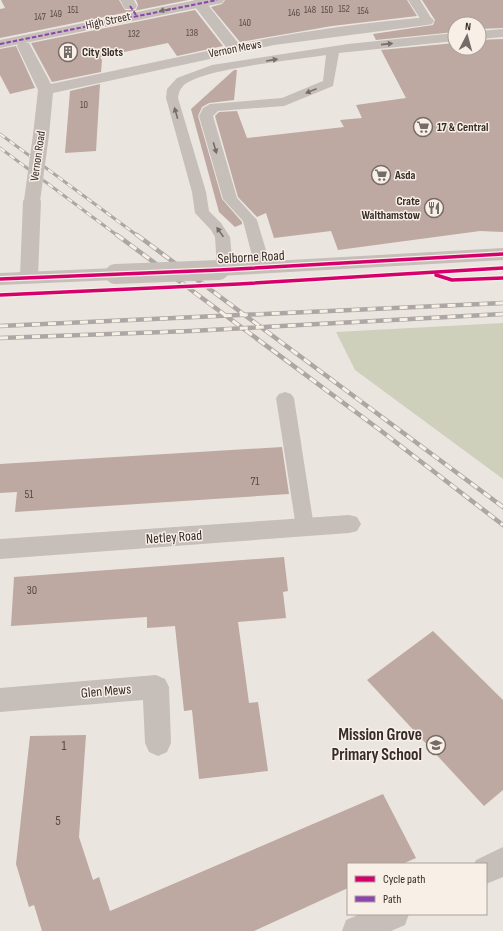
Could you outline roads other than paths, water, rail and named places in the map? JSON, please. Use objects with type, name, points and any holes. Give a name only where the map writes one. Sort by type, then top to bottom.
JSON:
[{"type":"street","name":"High Street","points":[[0,44],[22,42],[131,7],[199,3],[217,0]]},
{"type":"street","points":[[199,3],[235,49]]},
{"type":"street","name":"Vernon Mews","points":[[46,90],[235,49],[356,29],[427,20]]},
{"type":"street","points":[[22,42],[46,90]]},
{"type":"street","name":"Vernon Road","points":[[29,278],[32,201],[46,90]]},
{"type":"street","name":"Selborne Road","points":[[0,279],[503,254]]},
{"type":"street","name":"Netley Road","points":[[0,549],[349,524]]},
{"type":"street","name":"Glen Mews","points":[[0,700],[156,687],[158,743]]},
{"type":"street","points":[[487,869],[503,861]]},
{"type":"street","points":[[357,931],[392,915]]},
{"type":"lane","points":[[414,0],[427,20]]},
{"type":"lane","points":[[487,34],[498,33]]},
{"type":"lane","points":[[222,269],[224,238],[214,223],[202,213],[199,192],[172,98],[173,89],[181,81],[212,69],[348,48],[447,38]]},
{"type":"lane","points":[[263,267],[261,254],[250,220],[230,199],[206,116],[208,111],[215,107],[284,102],[329,83],[333,50]]},
{"type":"lane","points":[[285,398],[305,527]]},
{"type":"railway","points":[[0,134],[138,236]]},
{"type":"railway","points":[[0,148],[118,236]]},
{"type":"railway","points":[[117,235],[226,316]]},
{"type":"railway","points":[[137,235],[244,315]]},
{"type":"railway","points":[[244,315],[503,303]]},
{"type":"railway","points":[[261,327],[503,314]]},
{"type":"railway","points":[[226,316],[244,315]]},
{"type":"railway","points":[[244,315],[261,327]]},
{"type":"railway","points":[[0,326],[226,316]]},
{"type":"railway","points":[[226,316],[243,328]]},
{"type":"railway","points":[[243,328],[261,327]]},
{"type":"railway","points":[[261,327],[503,507]]},
{"type":"railway","points":[[0,338],[243,328]]},
{"type":"railway","points":[[243,328],[380,430],[503,525]]},
{"type":"place","name":"City Slots","points":[[68,52]]},
{"type":"place","name":"17 & Central","points":[[423,127]]},
{"type":"place","name":"Asda","points":[[381,175]]},
{"type":"place","name":"Crate Walthamstow","points":[[434,208]]},
{"type":"place","name":"Mission Grove Primary School","points":[[436,745]]}]
